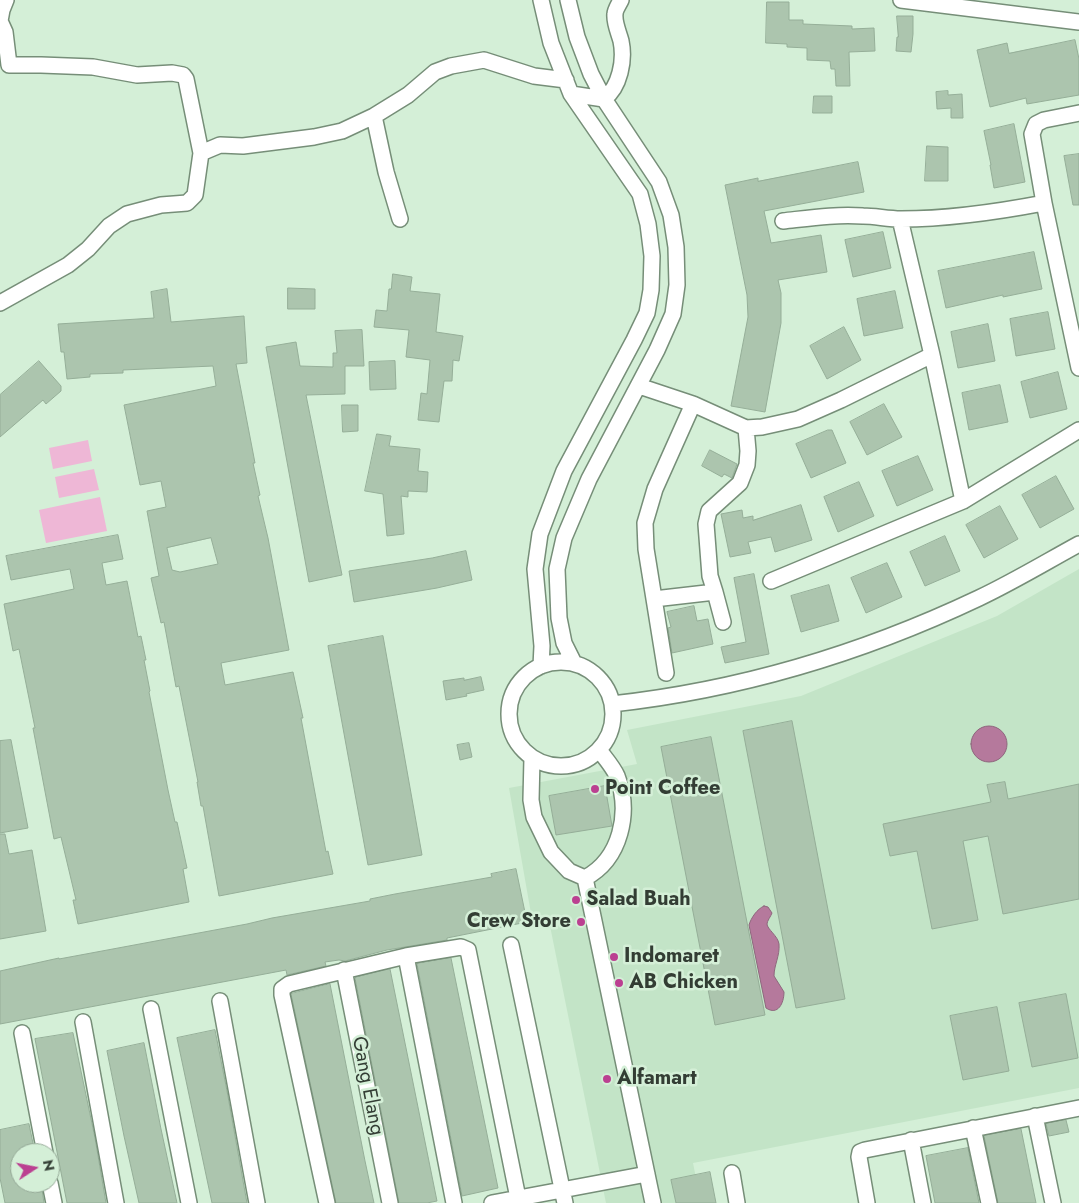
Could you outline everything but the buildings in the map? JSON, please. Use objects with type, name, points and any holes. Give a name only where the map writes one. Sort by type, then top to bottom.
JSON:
[{"type":"street","points":[[0,303],[68,265],[88,249],[109,226],[127,214],[161,205],[187,203],[192,200],[196,195],[201,153],[186,79],[183,75],[137,75],[84,67],[41,65],[3,70],[5,32],[0,21],[6,0]]},
{"type":"street","points":[[541,0],[551,43],[568,87],[640,194],[649,232],[652,256],[651,290],[647,313],[564,471],[540,534],[535,569],[541,638],[541,666]]},
{"type":"street","points":[[568,0],[577,37],[591,74],[604,99],[659,182],[671,215],[676,248],[677,285],[672,314],[657,350],[589,479],[564,538],[557,569],[559,618],[564,643],[574,664]]},
{"type":"street","points":[[604,99],[610,95],[621,68],[621,42],[614,14],[621,0]]},
{"type":"street","points":[[901,0],[1079,22]]},
{"type":"street","points":[[201,153],[220,145],[243,146],[314,137],[342,131],[374,116],[408,95],[436,72],[451,66],[484,60],[604,99]]},
{"type":"street","points":[[1079,113],[1044,120],[1036,124],[1032,134],[1044,202],[1079,368]]},
{"type":"street","points":[[374,116],[386,172],[400,219]]},
{"type":"street","points":[[783,221],[830,216],[900,219],[990,213],[1044,202]]},
{"type":"street","points":[[900,219],[932,354],[963,501]]},
{"type":"street","points":[[639,386],[693,404],[746,428],[762,427],[798,419],[841,400],[932,354]]},
{"type":"street","points":[[666,673],[646,549],[645,523],[655,489],[693,404]]},
{"type":"street","points":[[723,622],[710,576],[706,524],[709,511],[740,483],[747,465],[746,428]]},
{"type":"street","points":[[771,581],[963,501],[1079,430]]},
{"type":"street","points":[[612,704],[657,699],[720,688],[856,649],[981,597],[1079,544]]},
{"type":"street","points":[[654,599],[714,592]]},
{"type":"street","points":[[557,662],[574,664],[587,669],[599,678],[607,690],[612,704],[613,717],[611,729],[606,741],[588,760],[560,767],[545,765],[522,750],[514,739],[510,726],[511,697],[518,684],[528,673],[541,666],[557,662]]},
{"type":"street","points":[[585,878],[595,873],[604,864],[616,846],[624,812],[616,776],[599,750]]},
{"type":"street","points":[[532,758],[531,800],[534,817],[551,852],[569,871],[585,878]]},
{"type":"street","points":[[585,878],[653,1203]]},
{"type":"street","points":[[511,945],[564,1197]]},
{"type":"street","points":[[327,1203],[282,989],[288,984],[344,970],[406,956],[462,947],[468,950],[518,1201]]},
{"type":"street","points":[[406,956],[454,1203]]},
{"type":"street","name":"Gang Elang","points":[[344,970],[390,1203]]},
{"type":"street","points":[[220,1001],[257,1203]]},
{"type":"street","points":[[151,1009],[189,1203]]},
{"type":"street","points":[[84,1022],[116,1203]]},
{"type":"street","points":[[22,1032],[42,1143]]},
{"type":"street","points":[[867,1203],[859,1157],[860,1152],[911,1140],[1079,1108]]},
{"type":"street","points":[[1034,1116],[1053,1203]]},
{"type":"street","points":[[973,1128],[989,1203]]},
{"type":"street","points":[[911,1140],[923,1203]]},
{"type":"street","points":[[732,1173],[737,1203]]},
{"type":"street","points":[[492,1203],[564,1197],[647,1174]]},
{"type":"shaded area","points":[[88,440],[92,461],[53,469],[49,448]]},
{"type":"shaded area","points":[[94,469],[99,490],[59,498],[55,477]]},
{"type":"shaded area","points":[[100,497],[107,531],[46,543],[39,510]]},
{"type":"shaded area","points":[[1079,569],[1079,1088],[693,1163],[701,1203],[606,1203],[549,921],[533,925],[509,788],[637,764],[627,730],[801,696],[997,616]]},
{"type":"shaded area","points":[[989,726],[996,727],[1002,731],[1006,737],[1006,751],[1002,757],[996,761],[989,762],[982,761],[976,757],[972,751],[971,744],[972,737],[976,731],[982,727]]},
{"type":"shaded area","points":[[764,906],[768,907],[772,913],[767,924],[779,944],[774,976],[784,992],[780,1007],[774,1010],[766,1008],[749,925],[755,914]]},
{"type":"place","name":"Point Coffee","points":[[595,789]]},
{"type":"place","name":"Salad Buah","points":[[576,900]]},
{"type":"place","name":"Crew Store","points":[[581,922]]},
{"type":"place","name":"Indomaret","points":[[614,957]]},
{"type":"place","name":"AB Chicken","points":[[619,983]]},
{"type":"place","name":"Alfamart","points":[[607,1079]]}]
